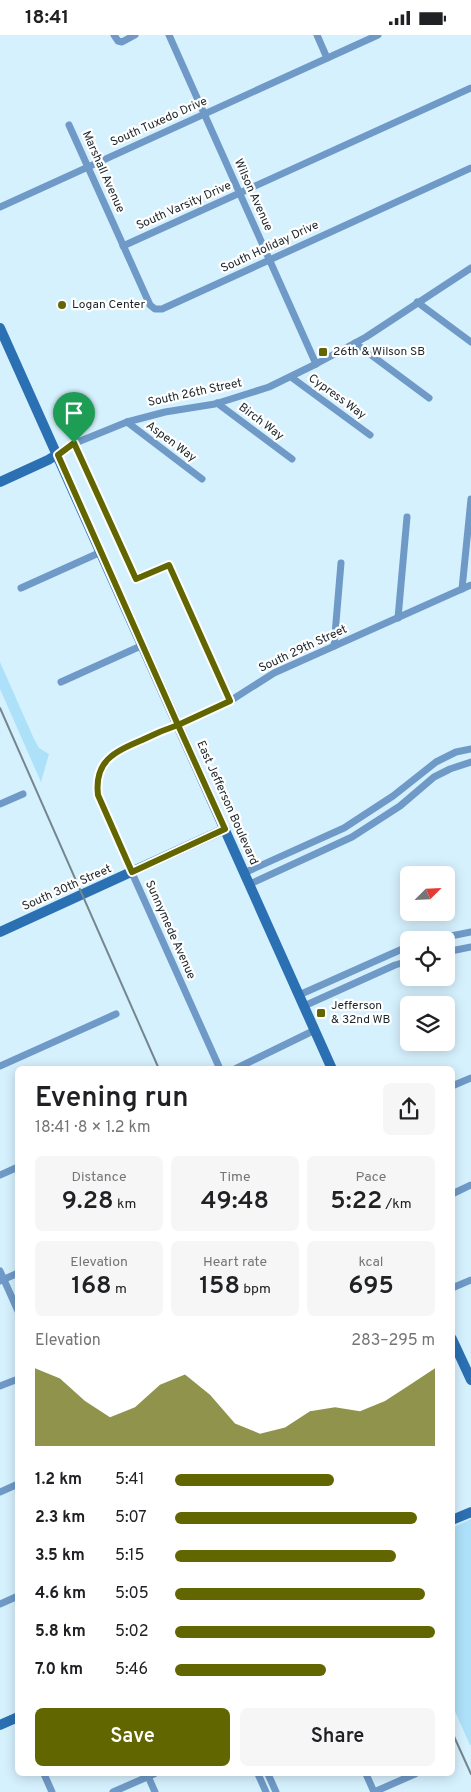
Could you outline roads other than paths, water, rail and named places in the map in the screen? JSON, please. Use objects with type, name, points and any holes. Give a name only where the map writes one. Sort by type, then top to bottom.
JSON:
[{"type":"street","points":[[114,35],[118,41],[122,42],[135,35]]},
{"type":"street","name":"Wilson Avenue","points":[[169,35],[316,364]]},
{"type":"street","points":[[317,35],[327,58]]},
{"type":"street","name":"South Tuxedo Drive","points":[[0,207],[378,35]]},
{"type":"street","name":"South Varsity Drive","points":[[123,246],[471,88]]},
{"type":"street","name":"Marshall Avenue","points":[[69,125],[150,305],[156,309]]},
{"type":"street","name":"South Holiday Drive","points":[[156,309],[162,309],[471,168]]},
{"type":"street","name":"South 26th Street","points":[[0,482],[58,455],[74,443],[127,423],[165,411],[217,403],[252,393],[291,377],[355,343],[471,268]]},
{"type":"street","points":[[417,302],[471,342]]},
{"type":"street","name":"East Jefferson Boulevard","points":[[1,335],[58,455],[331,1066]]},
{"type":"street","points":[[355,343],[429,398]]},
{"type":"street","name":"Cypress Way","points":[[291,377],[370,435]]},
{"type":"street","name":"Birch Way","points":[[217,403],[292,459]]},
{"type":"street","name":"Aspen Way","points":[[127,423],[202,479]]},
{"type":"street","points":[[74,443],[136,579],[169,565],[230,701]]},
{"type":"street","points":[[462,589],[471,499]]},
{"type":"street","points":[[398,618],[408,517]]},
{"type":"street","points":[[21,588],[101,551]]},
{"type":"street","points":[[334,646],[341,563]]},
{"type":"street","name":"South 29th Street","points":[[99,772],[104,763],[113,754],[230,701],[266,677],[471,585]]},
{"type":"street","points":[[61,682],[143,645]]},
{"type":"street","points":[[244,873],[344,828],[393,796],[436,762],[456,752],[471,749]]},
{"type":"street","points":[[250,885],[352,837],[400,806],[434,777],[471,762]]},
{"type":"street","name":"Sunnymede Avenue","points":[[99,772],[98,795],[219,1066]]},
{"type":"street","points":[[0,804],[23,794]]},
{"type":"street","name":"South 30th Street","points":[[0,932],[225,829]]},
{"type":"street","points":[[455,935],[471,932]]},
{"type":"street","points":[[455,950],[471,947]]},
{"type":"street","points":[[299,995],[400,950]]},
{"type":"street","points":[[304,1006],[400,964]]},
{"type":"street","points":[[0,1066],[116,1014]]},
{"type":"street","points":[[241,1066],[315,1030]]},
{"type":"street","points":[[455,1085],[471,1078]]},
{"type":"street","points":[[0,1175],[15,1168]]},
{"type":"street","points":[[455,1193],[471,1185]]},
{"type":"street","points":[[0,1271],[2,1280],[15,1305]]},
{"type":"street","points":[[2,1280],[15,1274]]},
{"type":"street","points":[[455,1287],[471,1280]]},
{"type":"street","points":[[455,1345],[471,1380]]},
{"type":"street","points":[[0,1386],[15,1380]]},
{"type":"street","points":[[0,1492],[15,1485]]},
{"type":"street","points":[[455,1519],[471,1512]]},
{"type":"street","points":[[0,1604],[15,1597]]},
{"type":"street","points":[[0,1725],[15,1718]]},
{"type":"street","points":[[45,1776],[52,1792]]},
{"type":"street","points":[[113,1792],[148,1776]]},
{"type":"street","points":[[150,1776],[155,1792]]},
{"type":"street","points":[[259,1776],[266,1792]]},
{"type":"street","points":[[269,1776],[276,1792]]},
{"type":"street","points":[[367,1776],[374,1792],[410,1776]]},
{"type":"railway","points":[[0,708],[158,1066]]},
{"type":"railway","points":[[455,1739],[471,1774]]},
{"type":"place","name":"Logan Center","points":[[62,305]]},
{"type":"place","name":"26th & Wilson SB","points":[[323,352]]},
{"type":"place","name":"Jefferson & 32nd WB","points":[[321,1013]]}]
